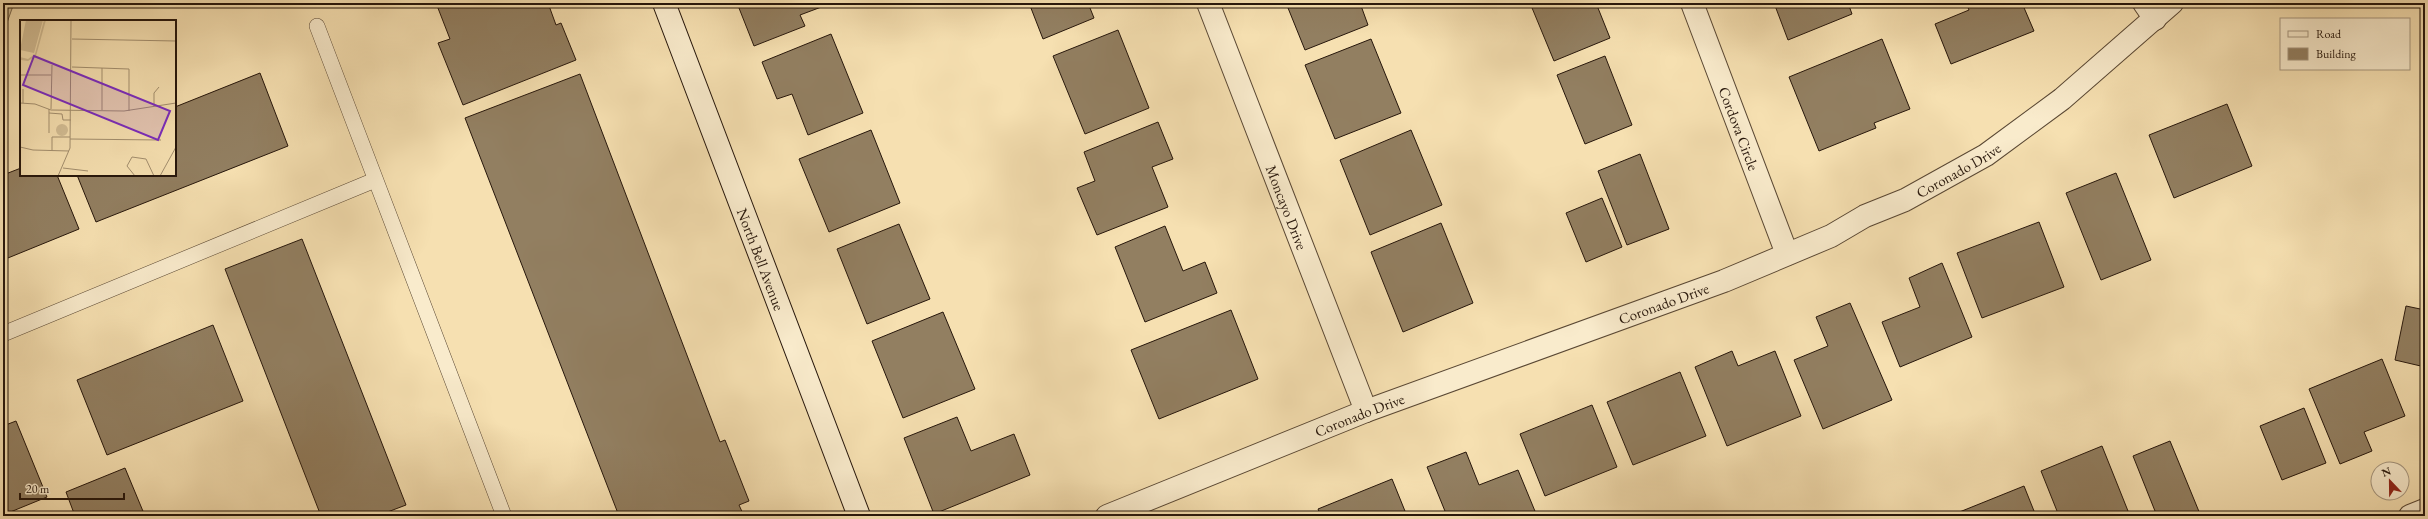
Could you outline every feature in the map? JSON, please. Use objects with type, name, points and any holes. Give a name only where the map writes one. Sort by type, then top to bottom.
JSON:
[{"type":"street","name":"North Bell Avenue","points":[[664,3],[859,516]]},
{"type":"street","name":"Moncayo Drive","points":[[1208,3],[1366,411]]},
{"type":"street","name":"Cordova Circle","points":[[1692,3],[1787,254]]},
{"type":"street","name":"Coronado Drive","points":[[1107,516],[1366,411],[1724,281],[1831,236],[1865,216],[1905,200],[1986,155],[2062,99],[2149,11],[2172,3]]},
{"type":"street","points":[[2410,516],[2425,510]]},
{"type":"lane","points":[[317,26],[504,516]]},
{"type":"lane","points":[[3,334],[375,180]]},
{"type":"shaded area","points":[[3,3],[14,3],[3,34]]},
{"type":"building","points":[[436,3],[548,3],[556,25],[561,23],[576,60],[463,105],[438,43],[450,39]]},
{"type":"building","points":[[737,3],[832,3],[800,15],[805,26],[754,46]]},
{"type":"building","points":[[1029,3],[1088,3],[1094,18],[1043,39]]},
{"type":"building","points":[[1286,3],[1360,3],[1368,25],[1305,50]]},
{"type":"building","points":[[1530,3],[1596,3],[1610,38],[1554,61]]},
{"type":"building","points":[[1774,3],[1848,3],[1852,14],[1788,40]]},
{"type":"building","points":[[1966,3],[2022,3],[2034,31],[1951,64],[1935,24],[1969,10]]},
{"type":"building","points":[[1118,30],[1149,108],[1085,134],[1053,56]]},
{"type":"building","points":[[831,34],[863,113],[808,135],[792,94],[777,99],[762,62]]},
{"type":"building","points":[[1371,39],[1401,113],[1335,139],[1305,65]]},
{"type":"building","points":[[1882,39],[1910,109],[1874,123],[1876,128],[1819,151],[1789,77]]},
{"type":"building","points":[[1605,56],[1632,125],[1585,144],[1557,75]]},
{"type":"building","points":[[260,73],[288,146],[96,222],[77,176],[176,176],[176,107]]},
{"type":"building","points":[[580,74],[720,442],[725,440],[749,501],[739,505],[744,516],[619,516],[465,118]]},
{"type":"building","points":[[2227,104],[2252,166],[2174,198],[2149,135]]},
{"type":"building","points":[[1158,122],[1173,159],[1152,167],[1168,207],[1097,235],[1077,188],[1095,181],[1084,152]]},
{"type":"building","points":[[871,130],[900,203],[829,232],[799,159]]},
{"type":"building","points":[[1411,130],[1442,205],[1370,235],[1340,160]]},
{"type":"building","points":[[1640,154],[1669,229],[1627,245],[1598,171]]},
{"type":"building","points":[[20,168],[20,176],[57,176],[79,229],[3,260],[3,175]]},
{"type":"building","points":[[2116,173],[2151,260],[2101,280],[2066,193]]},
{"type":"building","points":[[1602,198],[1622,247],[1586,262],[1566,213]]},
{"type":"building","points":[[2039,222],[2064,287],[1982,318],[1957,253]]},
{"type":"building","points":[[1441,223],[1473,303],[1403,332],[1371,252]]},
{"type":"building","points":[[899,224],[930,299],[867,324],[837,249]]},
{"type":"building","points":[[1165,226],[1183,271],[1205,262],[1217,293],[1145,322],[1115,247]]},
{"type":"building","points":[[302,239],[406,505],[377,516],[321,516],[225,269]]},
{"type":"building","points":[[1942,263],[1972,337],[1900,367],[1882,322],[1920,307],[1909,278]]},
{"type":"building","points":[[1850,303],[1892,400],[1823,429],[1794,360],[1828,346],[1816,317]]},
{"type":"building","points":[[2406,306],[2425,310],[2425,367],[2395,360]]},
{"type":"building","points":[[1231,310],[1258,379],[1159,419],[1131,350]]},
{"type":"building","points":[[943,312],[975,389],[903,418],[872,341]]},
{"type":"building","points":[[213,325],[243,401],[107,455],[77,380]]},
{"type":"building","points":[[1732,351],[1738,366],[1775,351],[1801,416],[1727,446],[1695,367]]},
{"type":"building","points":[[2382,359],[2405,416],[2364,432],[2372,451],[2340,464],[2309,389]]},
{"type":"building","points":[[1680,372],[1706,436],[1633,465],[1607,402]]},
{"type":"building","points":[[1592,405],[1617,467],[1545,496],[1520,434]]},
{"type":"building","points":[[2304,408],[2326,463],[2282,480],[2260,426]]},
{"type":"building","points":[[957,417],[971,451],[1014,434],[1030,475],[934,514],[904,438]]},
{"type":"building","points":[[16,421],[47,497],[3,515],[3,426]]},
{"type":"building","points":[[2170,441],[2200,514],[2194,516],[2157,516],[2133,456]]},
{"type":"building","points":[[2102,446],[2130,516],[2059,516],[2041,471]]},
{"type":"building","points":[[1466,452],[1479,485],[1518,470],[1537,516],[1447,516],[1427,467]]},
{"type":"building","points":[[125,468],[145,516],[75,516],[66,492]]},
{"type":"building","points":[[1392,479],[1407,516],[1321,516],[1318,509]]},
{"type":"building","points":[[2024,486],[2036,516],[1952,516],[1952,515]]}]
